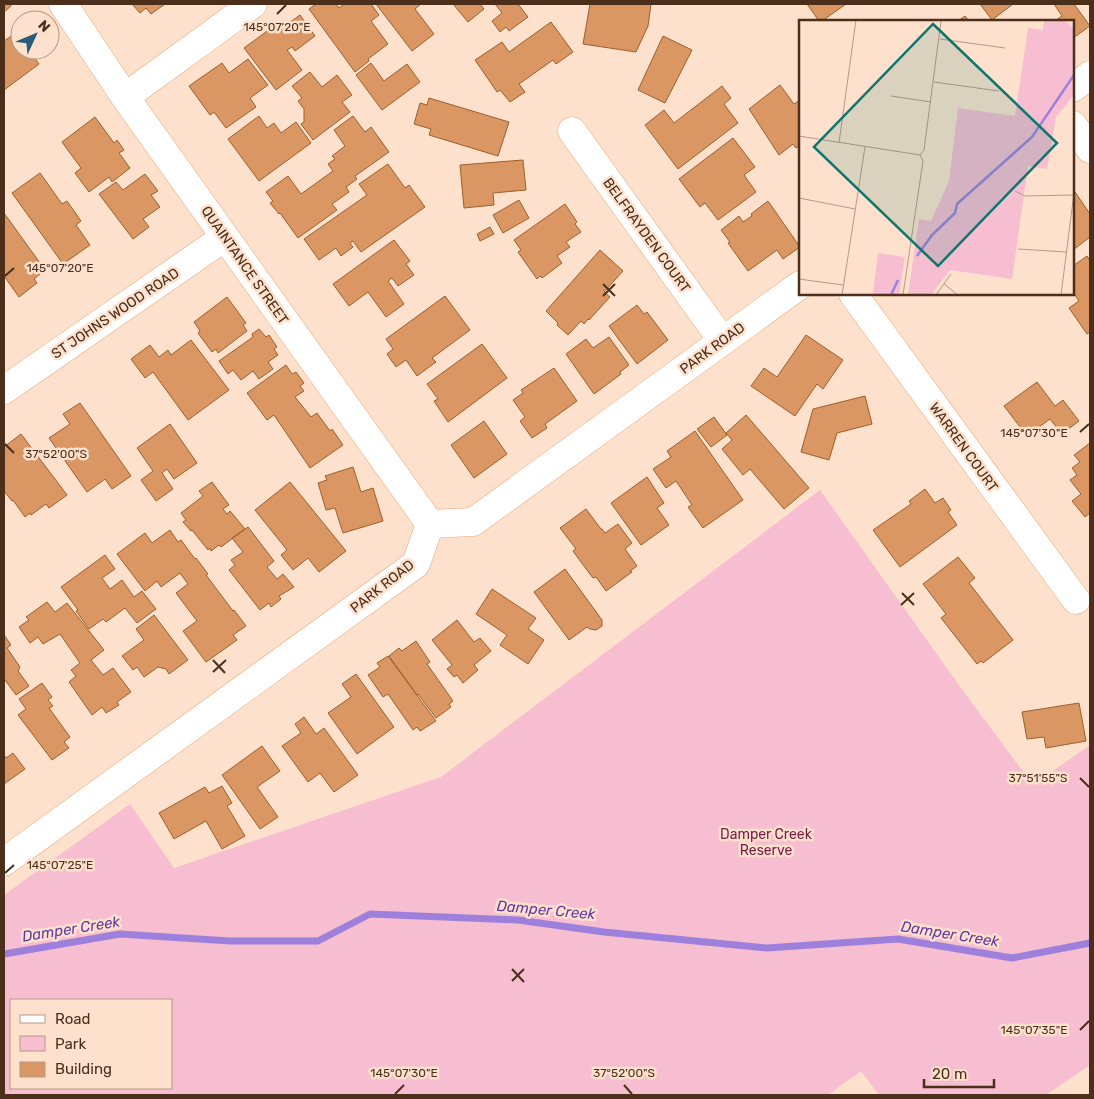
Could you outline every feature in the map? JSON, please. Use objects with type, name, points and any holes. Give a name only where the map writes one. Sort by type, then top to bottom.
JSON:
[{"type":"street","name":"QUAINTANCE STREET","points":[[63,4],[125,97],[430,524]]},
{"type":"street","points":[[125,97],[253,4]]},
{"type":"street","points":[[1074,87],[1090,75]]},
{"type":"street","points":[[1074,126],[1090,149]]},
{"type":"street","name":"BELFRAYDEN COURT","points":[[572,131],[722,340]]},
{"type":"street","name":"ST JOHNS WOOD ROAD","points":[[4,390],[225,237]]},
{"type":"street","name":"PARK ROAD","points":[[4,862],[416,564],[430,524],[473,522],[799,286]]},
{"type":"street","name":"WARREN COURT","points":[[854,295],[1076,600]]},
{"type":"green space","name":"Damper Creek Reserve","points":[[820,490],[961,688],[1033,785],[1090,745],[1090,1065],[1046,1095],[879,1095],[861,1071],[828,1095],[4,1095],[4,895],[130,804],[174,868],[441,777]]},
{"type":"building","points":[[4,4],[10,4],[11,6],[4,12]]},
{"type":"building","points":[[132,4],[165,4],[151,14],[146,8],[140,13]]},
{"type":"building","points":[[316,4],[336,4],[339,8],[344,4],[371,4],[379,15],[371,21],[388,44],[368,59],[369,61],[355,72],[309,9]]},
{"type":"building","points":[[376,4],[421,4],[415,9],[434,34],[412,51]]},
{"type":"building","points":[[453,4],[480,4],[484,9],[468,22]]},
{"type":"building","points":[[495,4],[518,4],[528,17],[509,31],[506,27],[500,32],[492,21],[502,13]]},
{"type":"building","points":[[590,4],[651,4],[648,26],[636,52],[583,44]]},
{"type":"building","points":[[807,4],[846,4],[823,20],[818,20]]},
{"type":"building","points":[[980,4],[1013,4],[992,20]]},
{"type":"building","points":[[1054,4],[1074,4],[1090,26],[1074,37],[1074,20],[1056,20],[1062,16]]},
{"type":"building","points":[[300,15],[315,36],[295,51],[292,47],[287,50],[302,70],[276,90],[244,48],[281,21],[285,26]]},
{"type":"building","points":[[965,16],[968,20],[959,20]]},
{"type":"building","points":[[551,22],[573,52],[556,64],[553,60],[519,84],[525,92],[510,102],[500,90],[497,92],[475,60],[502,42],[509,52]]},
{"type":"building","points":[[663,36],[692,50],[665,103],[638,90]]},
{"type":"building","points":[[10,37],[10,60],[36,60],[39,64],[4,90],[4,41]]},
{"type":"building","points":[[248,59],[268,85],[250,98],[256,107],[226,128],[214,112],[210,115],[189,86],[222,63],[229,73]]},
{"type":"building","points":[[371,63],[384,81],[407,64],[420,82],[382,110],[356,75]]},
{"type":"building","points":[[310,72],[322,87],[337,75],[352,95],[342,102],[350,112],[313,140],[301,124],[304,122],[304,109],[298,101],[302,98],[292,86]]},
{"type":"building","points":[[780,85],[794,104],[799,101],[799,146],[796,148],[793,144],[779,155],[749,109]]},
{"type":"building","points":[[722,86],[731,98],[724,104],[738,123],[678,169],[645,125],[664,110],[674,123]]},
{"type":"building","points":[[429,98],[509,122],[498,156],[429,135],[431,129],[414,124],[420,103],[427,105]]},
{"type":"building","points":[[259,116],[267,128],[274,123],[281,133],[296,122],[311,143],[259,181],[228,139]]},
{"type":"building","points":[[353,116],[365,132],[371,127],[389,152],[355,176],[357,179],[346,187],[349,192],[332,204],[337,210],[298,238],[280,213],[270,203],[273,201],[266,192],[288,176],[301,194],[333,171],[328,164],[335,159],[332,156],[345,146],[334,130]]},
{"type":"building","points":[[95,117],[114,143],[117,140],[124,150],[119,153],[130,168],[112,182],[109,177],[89,192],[75,173],[81,168],[62,142]]},
{"type":"building","points":[[733,138],[755,167],[744,175],[756,192],[718,220],[705,203],[700,207],[679,179]]},
{"type":"building","points":[[523,160],[526,190],[493,193],[494,205],[464,208],[460,165]]},
{"type":"building","points":[[388,164],[405,188],[409,185],[425,207],[361,252],[353,241],[350,243],[353,247],[341,256],[336,248],[319,260],[304,239],[367,195],[359,184]]},
{"type":"building","points":[[40,173],[62,204],[67,201],[81,221],[76,225],[90,245],[63,264],[12,193]]},
{"type":"building","points":[[145,174],[158,191],[151,195],[160,207],[143,219],[149,227],[133,239],[99,194],[116,182],[123,190]]},
{"type":"building","points":[[1074,190],[1090,214],[1090,237],[1074,249]]},
{"type":"building","points":[[519,200],[529,218],[503,233],[493,215]]},
{"type":"building","points":[[768,201],[799,248],[783,259],[777,250],[748,271],[721,230],[739,216],[743,222],[752,216],[751,214]]},
{"type":"building","points":[[565,204],[581,232],[566,242],[570,247],[557,256],[562,263],[542,278],[540,276],[537,279],[518,252],[521,250],[514,240]]},
{"type":"building","points":[[4,213],[45,270],[34,279],[37,283],[19,297],[4,276]]},
{"type":"building","points":[[490,227],[494,234],[480,241],[477,234]]},
{"type":"building","points":[[394,240],[410,261],[406,264],[414,275],[398,286],[392,278],[388,281],[404,304],[386,317],[368,292],[349,306],[333,284]]},
{"type":"building","points":[[600,250],[623,271],[604,292],[610,297],[589,320],[584,324],[581,321],[568,335],[546,311]]},
{"type":"building","points":[[1087,256],[1090,261],[1090,332],[1087,334],[1069,308],[1079,301],[1074,294],[1074,265]]},
{"type":"building","points":[[445,296],[470,330],[432,358],[436,362],[417,376],[406,360],[396,367],[387,354],[393,349],[386,339]]},
{"type":"building","points":[[227,297],[246,323],[243,325],[247,331],[218,353],[216,349],[212,352],[198,333],[200,331],[194,322]]},
{"type":"building","points":[[637,305],[644,314],[647,312],[668,340],[637,364],[609,326]]},
{"type":"building","points":[[259,329],[266,337],[269,335],[277,347],[274,349],[278,355],[268,362],[273,369],[259,379],[253,371],[241,380],[233,370],[228,374],[219,361],[253,337],[252,334]]},
{"type":"building","points":[[806,335],[843,360],[823,389],[817,384],[795,416],[751,386],[764,368],[777,377]]},
{"type":"building","points":[[609,337],[629,365],[620,372],[621,374],[594,394],[566,354],[586,339],[593,348]]},
{"type":"building","points":[[191,340],[229,390],[188,420],[153,372],[145,378],[131,359],[150,345],[159,357],[168,350],[171,355]]},
{"type":"building","points":[[482,344],[507,378],[448,422],[434,401],[438,399],[427,384]]},
{"type":"building","points":[[286,365],[292,374],[296,372],[304,383],[300,386],[304,391],[295,397],[311,417],[317,413],[330,431],[332,429],[343,445],[310,468],[274,415],[267,420],[247,393]]},
{"type":"building","points":[[554,368],[577,401],[545,424],[547,428],[532,438],[520,421],[525,417],[513,400],[523,393],[521,390]]},
{"type":"building","points":[[1037,382],[1055,406],[1063,400],[1079,421],[1062,434],[1050,419],[1027,436],[1004,406]]},
{"type":"building","points":[[865,396],[872,424],[837,433],[829,460],[801,452],[813,409]]},
{"type":"building","points":[[80,403],[131,476],[112,489],[105,479],[87,492],[49,438],[70,424],[63,414]]},
{"type":"building","points":[[746,415],[809,488],[784,509],[750,469],[743,475],[722,449],[732,440],[726,433]]},
{"type":"building","points":[[714,417],[727,435],[711,447],[697,429]]},
{"type":"building","points":[[484,421],[507,454],[474,478],[451,445]]},
{"type":"building","points":[[170,424],[197,463],[174,479],[167,469],[162,473],[173,489],[156,501],[141,480],[153,471],[137,448]]},
{"type":"building","points":[[695,431],[743,500],[703,528],[688,507],[692,505],[676,481],[666,488],[653,469],[671,457],[667,451]]},
{"type":"building","points":[[21,434],[67,495],[49,508],[46,504],[25,517],[4,491],[4,447]]},
{"type":"building","points":[[1090,443],[1090,513],[1085,517],[1072,501],[1081,494],[1070,480],[1077,475],[1072,468],[1080,462],[1074,455]]},
{"type":"building","points":[[353,467],[361,492],[373,488],[383,521],[343,533],[335,508],[326,510],[318,483],[327,480],[325,476]]},
{"type":"building","points":[[647,477],[664,503],[657,508],[669,525],[641,545],[611,503]]},
{"type":"building","points":[[212,482],[229,505],[223,509],[227,514],[230,511],[245,529],[221,547],[219,545],[211,551],[183,522],[186,520],[181,513],[203,496],[199,491]]},
{"type":"building","points":[[290,482],[346,551],[319,572],[308,558],[293,570],[281,555],[287,550],[255,510]]},
{"type":"building","points":[[925,489],[935,503],[943,498],[951,510],[948,512],[957,525],[900,567],[873,530],[911,504],[909,501]]},
{"type":"building","points":[[586,509],[605,533],[618,524],[632,543],[625,549],[637,566],[630,571],[632,572],[606,591],[596,577],[593,578],[581,562],[573,551],[576,549],[560,528]]},
{"type":"building","points":[[248,527],[274,561],[267,567],[277,579],[283,574],[294,587],[279,596],[281,599],[271,607],[269,603],[260,610],[229,570],[235,565],[231,560],[243,552],[232,538]]},
{"type":"building","points":[[170,530],[178,542],[181,540],[196,558],[208,574],[206,575],[246,626],[233,635],[237,640],[206,662],[183,631],[197,621],[176,593],[188,584],[180,573],[161,587],[157,581],[145,591],[117,554],[145,533],[152,543]]},
{"type":"building","points":[[105,555],[115,569],[102,578],[110,589],[122,580],[134,597],[142,591],[156,609],[137,623],[125,608],[106,622],[103,619],[89,629],[61,587]]},
{"type":"building","points":[[958,557],[975,578],[969,583],[1013,640],[983,663],[981,661],[977,664],[941,618],[946,614],[923,584]]},
{"type":"building","points":[[565,569],[602,620],[602,626],[596,630],[587,627],[569,640],[534,592]]},
{"type":"building","points":[[492,589],[536,618],[528,629],[544,640],[528,664],[500,645],[507,635],[476,614]]},
{"type":"building","points":[[47,602],[55,612],[67,603],[104,650],[91,660],[103,675],[113,668],[131,692],[117,702],[119,705],[106,713],[102,707],[92,715],[69,682],[76,676],[71,670],[80,663],[60,634],[43,644],[38,637],[30,643],[19,627],[29,620],[26,617]]},
{"type":"building","points":[[154,615],[188,660],[169,674],[166,669],[158,667],[144,677],[137,667],[133,670],[122,656],[144,640],[136,629]]},
{"type":"building","points":[[457,620],[474,642],[480,638],[491,651],[474,665],[478,670],[463,683],[457,675],[454,677],[447,669],[452,665],[432,640]]},
{"type":"building","points":[[4,635],[11,645],[7,648],[20,667],[18,671],[29,686],[16,695],[4,680]]},
{"type":"building","points":[[416,641],[430,662],[427,664],[453,701],[449,704],[451,707],[436,718],[389,656],[399,648],[402,651]]},
{"type":"building","points":[[388,656],[436,721],[420,731],[417,727],[413,730],[388,694],[383,697],[368,675],[380,667],[377,663]]},
{"type":"building","points":[[356,674],[394,727],[357,754],[328,713],[351,697],[342,684]]},
{"type":"building","points":[[42,683],[52,697],[48,700],[53,706],[49,708],[70,737],[64,742],[69,748],[52,760],[18,715],[26,709],[19,699]]},
{"type":"building","points":[[1079,703],[1086,741],[1046,748],[1044,737],[1027,739],[1022,712]]},
{"type":"building","points":[[304,717],[316,734],[324,728],[358,775],[334,792],[320,773],[308,782],[282,746],[301,733],[295,724]]},
{"type":"building","points":[[262,746],[280,771],[257,787],[278,817],[260,829],[222,775]]},
{"type":"building","points":[[13,753],[25,769],[4,784],[4,755],[6,758]]},
{"type":"building","points":[[222,786],[232,803],[227,806],[245,836],[222,849],[206,821],[174,839],[159,813],[205,787],[209,793]]},
{"type":"waterway","name":"Damper Creek","points":[[4,954],[120,934],[230,941],[318,941],[370,914],[518,920],[604,932],[767,948],[898,939],[1012,958],[1090,943]]}]
